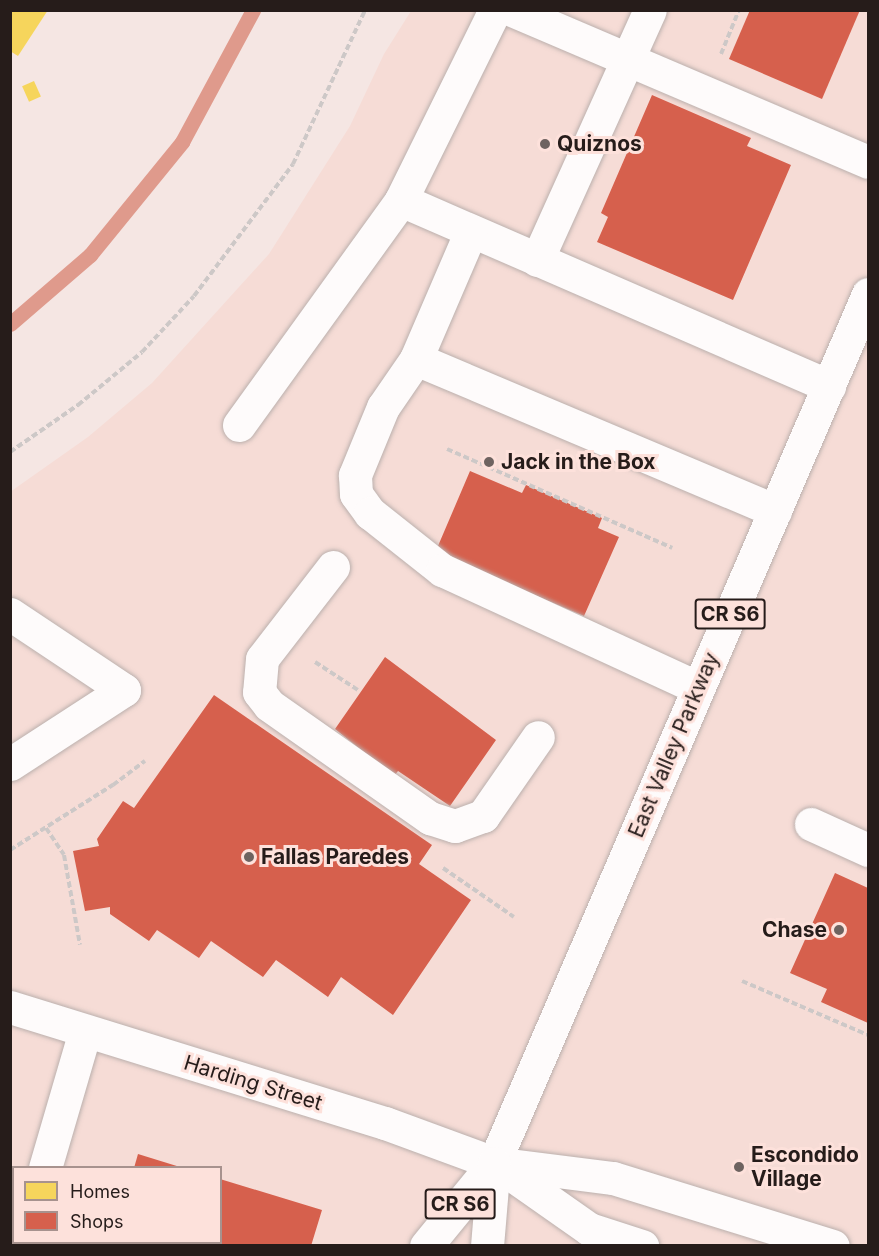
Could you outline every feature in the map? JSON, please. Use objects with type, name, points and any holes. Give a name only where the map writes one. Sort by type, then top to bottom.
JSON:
[{"type":"main road","points":[[239,425],[401,200],[495,10]]},
{"type":"main road","points":[[512,10],[868,162]]},
{"type":"main road","points":[[537,260],[650,10]]},
{"type":"main road","points":[[401,200],[829,386]]},
{"type":"main road","points":[[471,231],[416,358],[383,407],[355,475],[356,494],[370,513],[442,570],[698,688]]},
{"type":"main road","name":"East Valley Parkway","points":[[426,1245],[494,1162],[868,294]]},
{"type":"main road","points":[[416,358],[775,511]]},
{"type":"main road","points":[[333,567],[277,636],[262,660],[258,676],[259,692],[269,705],[441,824],[462,825],[483,816],[538,737]]},
{"type":"main road","points":[[10,614],[124,690],[10,764]]},
{"type":"main road","points":[[811,824],[868,850]]},
{"type":"main road","name":"Harding Street","points":[[10,1008],[385,1123],[494,1162]]},
{"type":"main road","points":[[45,1166],[85,1031]]},
{"type":"main road","points":[[494,1162],[589,1229],[642,1245]]},
{"type":"main road","points":[[494,1162],[613,1178],[833,1245]]},
{"type":"main road","name":"East Valley Parkway","points":[[487,1245],[494,1162]]},
{"type":"path","points":[[10,452],[78,405],[133,359],[194,296],[293,164],[365,10]]},
{"type":"path","points":[[447,449],[672,548]]},
{"type":"path","points":[[277,636],[358,690]]},
{"type":"path","points":[[10,850],[145,761]]},
{"type":"path","points":[[46,828],[64,855],[80,945]]},
{"type":"path","points":[[438,865],[514,917]]},
{"type":"path","points":[[742,981],[868,1035]]},
{"type":"shaded area","points":[[411,11],[868,11],[868,1245],[11,1245],[10,492],[88,437],[152,383],[269,254],[350,126],[384,54]]},
{"type":"building: Homes","points":[[10,10],[48,10],[18,56],[10,51]]},
{"type":"building: Homes","points":[[34,81],[41,97],[29,102],[22,86]]},
{"type":"building: Shops","points":[[750,10],[860,10],[822,99],[729,59]]},
{"type":"building: Shops","points":[[652,95],[751,138],[747,146],[791,165],[733,300],[597,242],[608,217],[601,213]]},
{"type":"building: Shops","points":[[470,471],[522,493],[526,485],[602,518],[598,528],[619,537],[584,616],[435,553]]},
{"type":"building: Shops","points":[[385,657],[496,740],[450,806],[398,771],[394,776],[335,729]]},
{"type":"building: Shops","name":"Fallas Paredes","points":[[214,695],[432,845],[419,864],[471,900],[393,1015],[341,977],[328,997],[276,960],[263,977],[211,941],[199,958],[157,930],[149,941],[110,914],[110,907],[85,911],[73,851],[99,846],[97,839],[123,801],[134,808]]},
{"type":"building: Shops","name":"Chase","points":[[835,873],[868,888],[868,1023],[821,1002],[827,989],[790,973]]},
{"type":"building: Shops","points":[[138,1154],[177,1166],[135,1166]]},
{"type":"building: Shops","points":[[222,1180],[322,1210],[311,1246],[110,1246],[222,1244]]},
{"type":"waterway","points":[[10,324],[90,255],[182,142],[253,10]]},
{"type":"place","name":"Quiznos","points":[[545,144]]},
{"type":"place","name":"Jack in the Box","points":[[489,462]]},
{"type":"place","name":"Fallas Paredes","points":[[249,857]]},
{"type":"place","name":"Chase","points":[[839,930]]},
{"type":"place","name":"Escondido Village","points":[[739,1167]]}]
